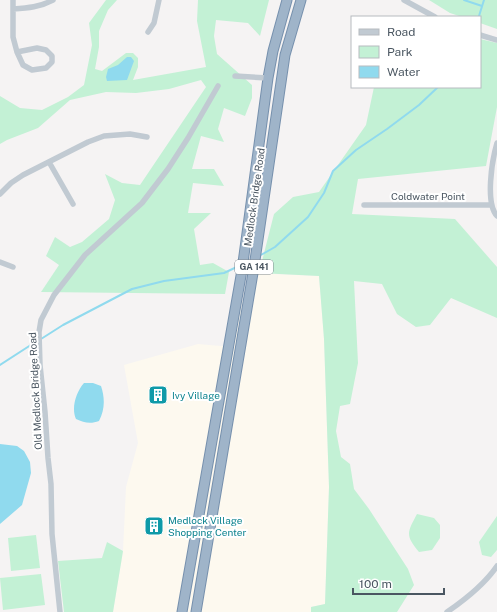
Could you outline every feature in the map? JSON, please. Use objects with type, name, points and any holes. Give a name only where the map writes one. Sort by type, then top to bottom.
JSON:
[{"type":"highway","name":"Medlock Bridge Road","points":[[182,612],[242,270],[268,78],[273,51],[287,0]]},
{"type":"highway","name":"Medlock Bridge Road","points":[[196,612],[254,267],[285,55],[301,0]]},
{"type":"street","points":[[13,0],[13,37],[18,52],[23,65],[32,70],[46,68],[52,62],[52,56],[46,50],[37,48],[18,52]]},
{"type":"street","points":[[13,9],[43,6],[53,0]]},
{"type":"street","points":[[148,32],[154,24],[159,0]]},
{"type":"street","points":[[404,0],[433,16]]},
{"type":"street","points":[[481,35],[497,40]]},
{"type":"street","points":[[234,76],[268,78]]},
{"type":"street","name":"Old Medlock Bridge Road","points":[[60,612],[52,534],[45,412],[40,365],[39,332],[41,320],[54,295],[85,255],[142,203],[168,169],[218,86]]},
{"type":"street","points":[[0,194],[11,183],[23,175],[88,142],[104,136],[130,134],[147,137]]},
{"type":"street","points":[[497,143],[491,169],[491,206],[497,216]]},
{"type":"street","points":[[49,162],[72,204]]},
{"type":"street","name":"Coldwater Point","points":[[364,205],[491,206]]},
{"type":"street","points":[[0,262],[13,267]]},
{"type":"street","points":[[448,612],[475,591],[497,566]]},
{"type":"shaded area","points":[[249,273],[319,276],[324,339],[329,487],[325,604],[311,607],[311,612],[113,612],[123,551],[126,487],[138,443],[124,365],[198,344],[232,347]]},
{"type":"green space","points":[[106,0],[117,0],[108,10],[99,31],[99,47],[95,69],[102,71],[126,53],[133,53],[138,58],[138,67],[133,80],[206,67],[197,21],[198,0],[269,0],[260,36],[248,23],[216,20],[214,36],[217,54],[252,85],[252,98],[245,116],[224,108],[218,129],[224,142],[201,136],[192,169],[214,169],[224,186],[193,183],[188,213],[211,213],[194,229],[200,265],[213,263],[229,272],[225,294],[41,292],[59,265],[46,256],[55,237],[70,247],[82,242],[109,219],[115,200],[105,174],[122,183],[140,185],[206,87],[201,80],[169,89],[136,93],[106,92],[70,100],[38,128],[0,144],[0,96],[20,108],[42,110],[68,97],[84,85],[92,45],[89,23]]},
{"type":"green space","points":[[429,0],[497,0],[497,29],[481,23],[481,16],[459,16],[450,13]]},
{"type":"green space","points":[[481,39],[497,43],[497,107],[486,166],[358,179],[352,214],[455,219],[497,267],[497,318],[451,298],[430,325],[416,327],[397,314],[382,284],[354,281],[358,363],[350,404],[340,406],[336,431],[341,457],[350,464],[354,489],[369,509],[408,569],[414,585],[397,612],[311,612],[311,607],[325,604],[329,487],[324,339],[319,276],[259,273],[274,214],[293,197],[319,192],[366,125],[374,88],[481,88]]},
{"type":"green space","points":[[417,514],[434,518],[440,525],[440,538],[432,550],[419,552],[411,542],[409,534]]},
{"type":"green space","points":[[497,516],[497,550],[491,557],[482,555],[479,542]]},
{"type":"green space","points":[[36,535],[40,568],[11,571],[8,538]]},
{"type":"green space","points":[[107,542],[123,551],[113,612],[64,612],[58,561],[102,558]]},
{"type":"green space","points":[[41,574],[45,605],[3,610],[0,578]]},
{"type":"water","points":[[127,57],[131,57],[134,61],[127,80],[107,81],[106,77],[108,69],[118,65]]},
{"type":"water","points":[[84,383],[93,383],[101,386],[104,404],[99,421],[93,423],[76,419],[75,415],[75,400]]},
{"type":"water","points":[[0,444],[17,446],[24,451],[30,462],[31,473],[22,505],[0,524]]},
{"type":"waterway","points":[[464,0],[482,6]]},
{"type":"waterway","points":[[479,16],[484,0]]},
{"type":"waterway","points":[[259,256],[275,247],[308,217],[324,193],[333,171],[356,150],[419,105],[437,88]]},
{"type":"waterway","points":[[41,339],[63,325],[132,289],[164,281],[224,273],[241,265]]},
{"type":"waterway","points":[[0,365],[37,341]]},
{"type":"place","name":"Ivy Village","points":[[158,395]]},
{"type":"place","name":"Medlock Village Shopping Center","points":[[154,526]]}]
